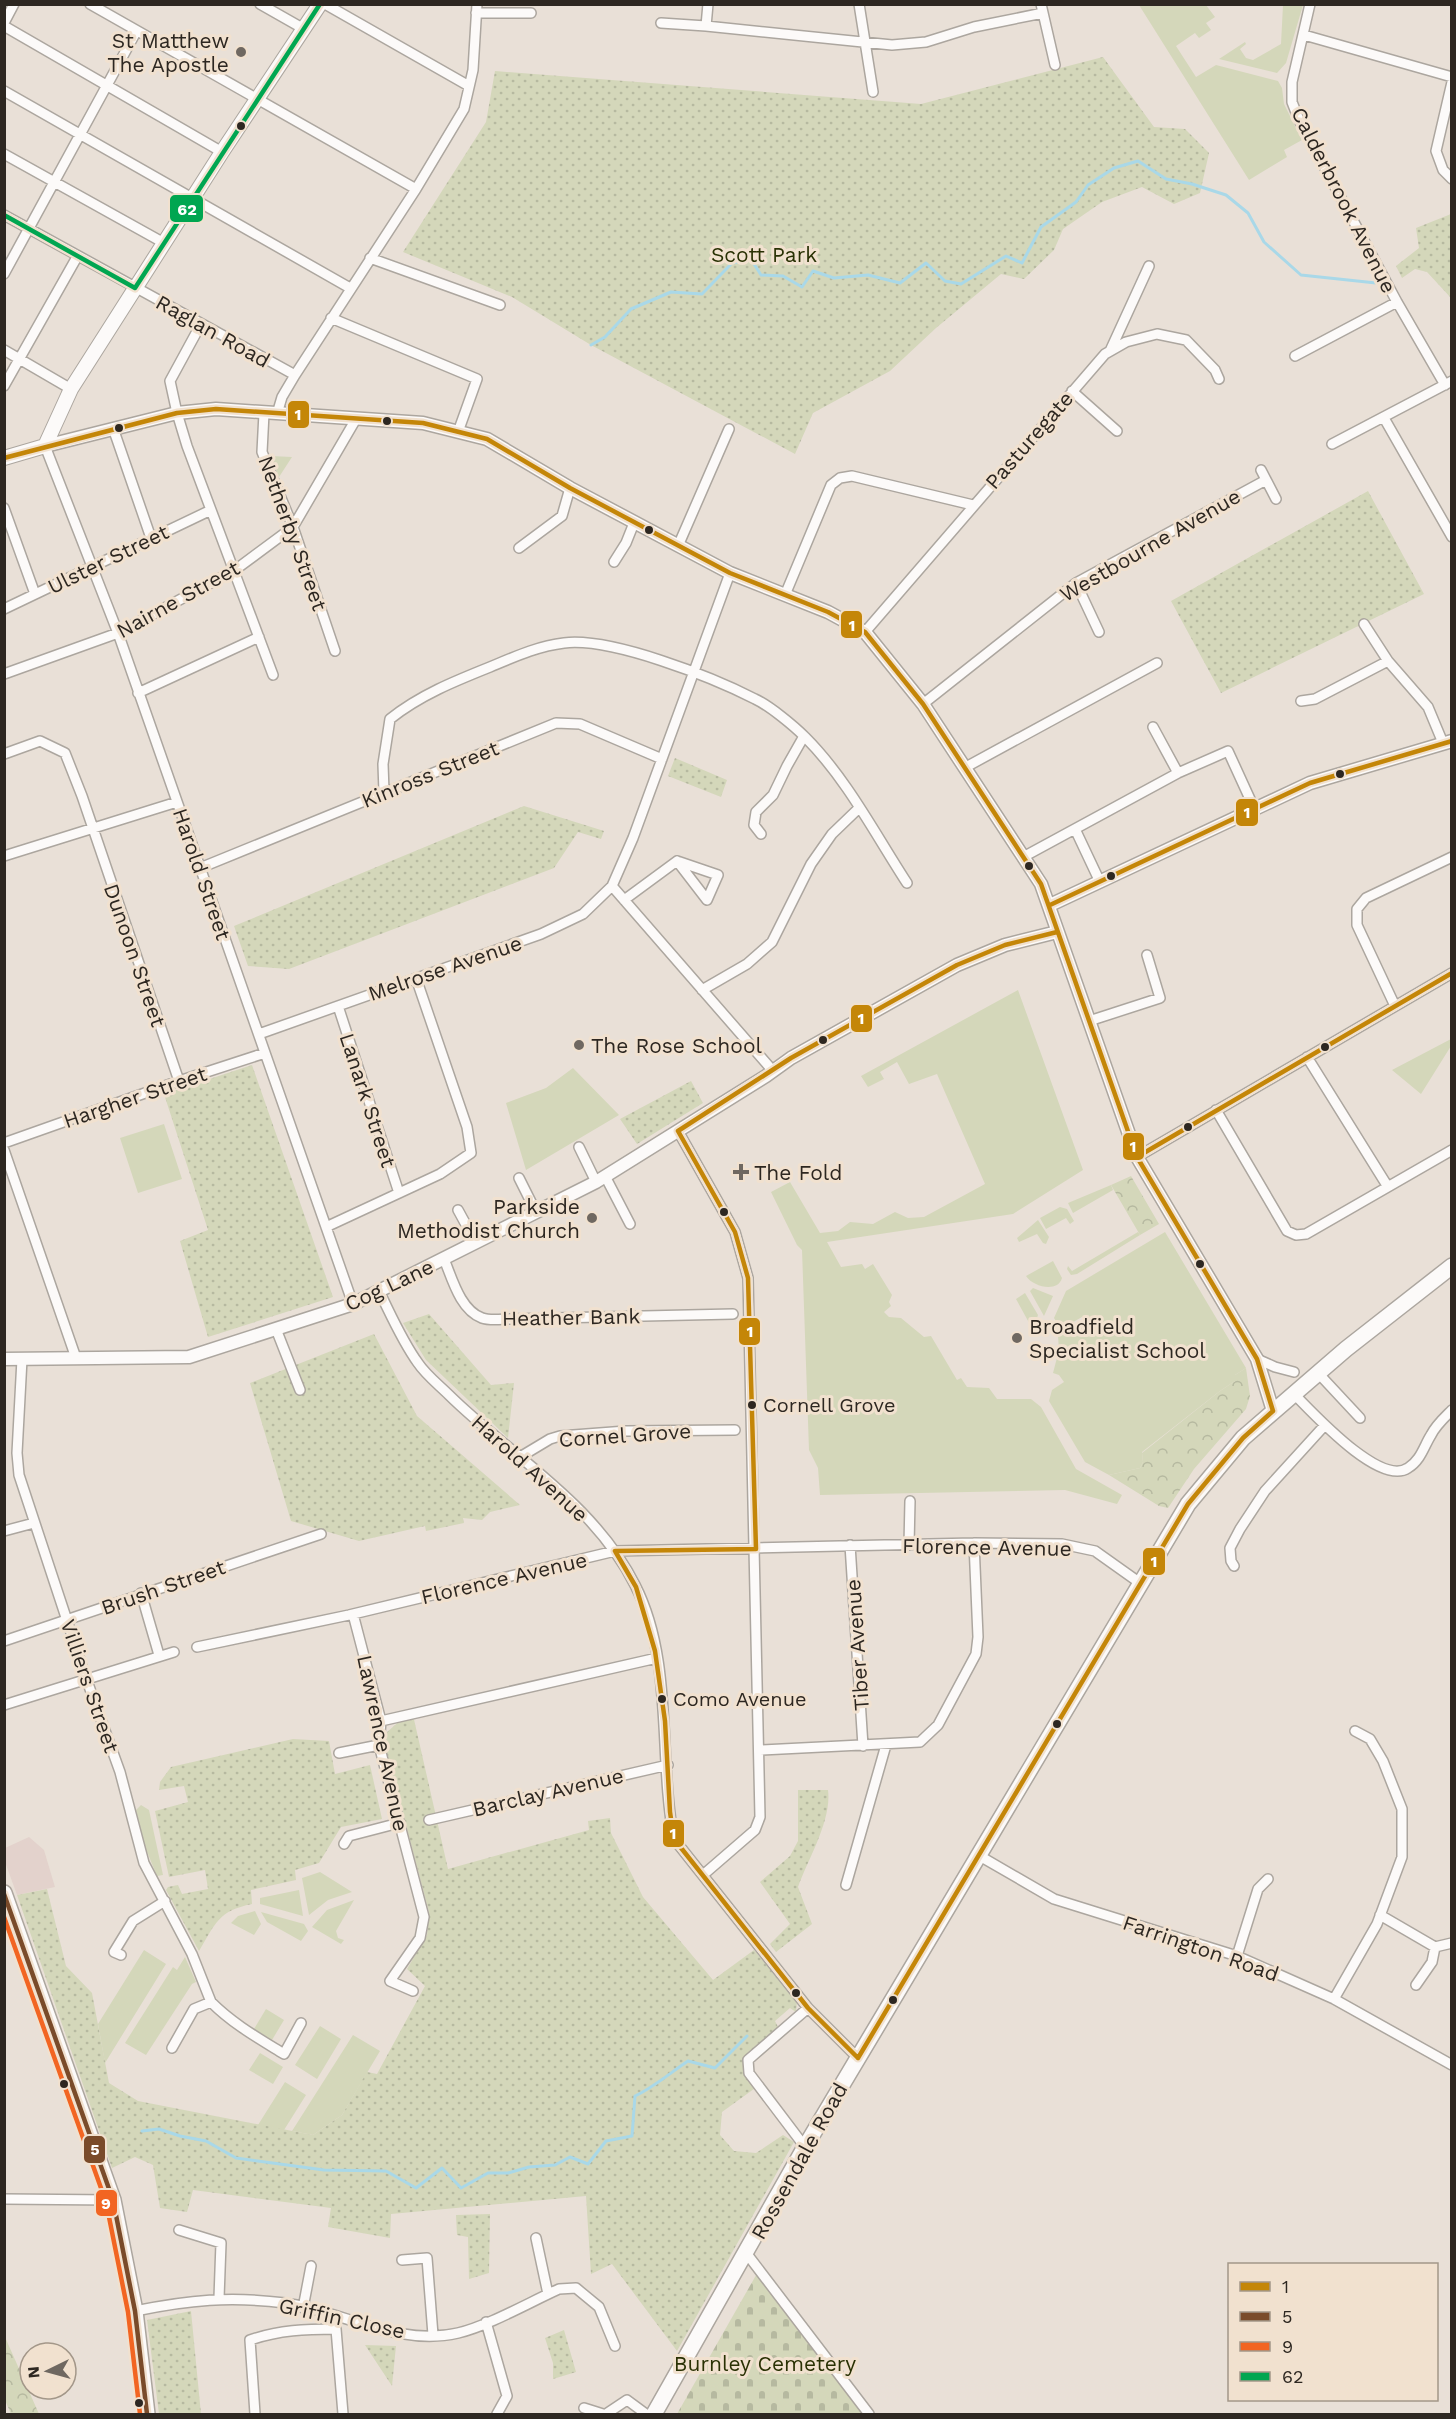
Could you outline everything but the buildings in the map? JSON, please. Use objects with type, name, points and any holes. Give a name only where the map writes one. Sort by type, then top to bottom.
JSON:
[{"type":"main road","points":[[4,458],[45,446],[72,389],[222,152],[320,4]]},
{"type":"main road","name":"Rossendale Road","points":[[654,2415],[747,2254],[805,2147],[1188,1504],[1243,1438],[1346,1349],[1452,1266]]},
{"type":"main road","points":[[4,1893],[113,2200],[135,2311],[147,2415]]},
{"type":"street","points":[[14,4],[4,25],[222,152]]},
{"type":"street","points":[[90,4],[416,189]]},
{"type":"street","points":[[260,4],[304,29]]},
{"type":"street","points":[[325,4],[469,86]]},
{"type":"street","points":[[706,26],[708,4]]},
{"type":"street","points":[[859,4],[873,92]]},
{"type":"street","name":"Calderbrook Avenue","points":[[1310,4],[1292,82],[1292,102],[1299,120],[1397,302],[1448,383]]},
{"type":"street","points":[[277,414],[282,397],[295,375],[416,189],[464,109],[473,70],[476,9],[531,13]]},
{"type":"street","points":[[661,23],[892,45],[926,42],[1042,9],[1055,65]]},
{"type":"street","points":[[4,274],[136,32]]},
{"type":"street","points":[[1304,35],[1452,79],[1436,152],[1443,170],[1452,179]]},
{"type":"street","points":[[4,91],[350,288]]},
{"type":"street","points":[[4,154],[164,243]]},
{"type":"street","name":"Raglan Road","points":[[4,216],[295,375]]},
{"type":"street","points":[[4,386],[77,257]]},
{"type":"street","points":[[370,258],[500,305]]},
{"type":"street","points":[[1110,351],[1149,266]]},
{"type":"street","points":[[1295,356],[1397,302]]},
{"type":"street","points":[[331,318],[477,379],[458,432]]},
{"type":"street","points":[[201,324],[170,381],[177,413],[273,675]]},
{"type":"street","name":"Pasturegate","points":[[865,632],[1105,354],[1126,342],[1157,334],[1186,340],[1215,370],[1219,379]]},
{"type":"street","points":[[4,350],[72,389]]},
{"type":"street","points":[[1332,444],[1448,383]]},
{"type":"street","points":[[1072,391],[1117,431]]},
{"type":"street","points":[[45,446],[177,413],[216,409],[423,423],[487,439],[570,488],[730,573],[828,612],[865,632],[923,704],[1025,856],[1041,884],[1137,1156],[1257,1359],[1273,1411]]},
{"type":"street","name":"Netherby Street","points":[[264,413],[262,452],[293,527],[335,651]]},
{"type":"street","points":[[1384,418],[1452,537]]},
{"type":"street","name":"Nairne Street","points":[[4,674],[117,633],[235,570],[293,527],[356,419]]},
{"type":"street","points":[[113,428],[151,538]]},
{"type":"street","points":[[678,546],[729,429]]},
{"type":"street","name":"Harold Street","points":[[45,446],[117,633],[353,1304]]},
{"type":"street","name":"Westbourne Avenue","points":[[1261,470],[1276,499]]},
{"type":"street","points":[[785,595],[831,485],[840,478],[852,476],[973,505]]},
{"type":"street","name":"Westbourne Avenue","points":[[923,704],[1076,583],[1266,480]]},
{"type":"street","points":[[519,548],[562,516],[570,488]]},
{"type":"street","points":[[4,508],[36,594]]},
{"type":"street","name":"Ulster Street","points":[[4,609],[211,510]]},
{"type":"street","points":[[614,562],[626,543],[634,523]]},
{"type":"street","name":"Melrose Avenue","points":[[258,1034],[541,934],[583,914],[612,886],[633,838],[730,573]]},
{"type":"street","points":[[1076,583],[1099,632]]},
{"type":"street","points":[[1050,905],[1310,783],[1448,742],[1428,707],[1388,661],[1364,624]]},
{"type":"street","points":[[138,693],[259,637]]},
{"type":"street","points":[[384,792],[383,764],[390,719],[409,704],[442,687],[531,650],[566,643],[619,647],[757,699],[804,736],[836,772],[906,884]]},
{"type":"street","points":[[1301,701],[1315,699],[1388,661]]},
{"type":"street","points":[[966,767],[1157,663]]},
{"type":"street","name":"Kinross Street","points":[[200,868],[556,723],[580,724],[662,759]]},
{"type":"street","points":[[1153,727],[1178,773]]},
{"type":"street","points":[[761,834],[754,825],[756,812],[773,795],[804,736]]},
{"type":"street","name":"Dunoon Street","points":[[4,754],[40,741],[65,753],[82,796],[91,829],[179,1081]]},
{"type":"street","points":[[1025,856],[1178,773],[1228,750],[1255,810]]},
{"type":"street","points":[[4,856],[177,802]]},
{"type":"street","points":[[702,990],[747,964],[772,942],[811,864],[832,834],[859,808]]},
{"type":"street","points":[[1075,829],[1100,882]]},
{"type":"street","points":[[1395,1006],[1357,925],[1357,909],[1366,898],[1452,857]]},
{"type":"street","points":[[624,900],[677,861]]},
{"type":"street","points":[[677,861],[718,875],[707,900],[689,877],[677,861]]},
{"type":"street","points":[[612,886],[772,1071]]},
{"type":"street","name":"Cog Lane","points":[[4,1359],[189,1357],[353,1304],[600,1179],[821,1040],[957,965],[1005,945],[1057,932]]},
{"type":"street","points":[[1089,1021],[1160,998],[1147,955]]},
{"type":"street","points":[[1137,1156],[1452,973]]},
{"type":"street","points":[[326,1227],[440,1174],[471,1154],[467,1127],[416,978]]},
{"type":"street","name":"Lanark Street","points":[[338,1006],[399,1193]]},
{"type":"street","name":"Hargher Street","points":[[4,1143],[265,1053]]},
{"type":"street","points":[[1307,1057],[1388,1187]]},
{"type":"street","points":[[1216,1110],[1287,1230],[1296,1235],[1306,1234],[1452,1150]]},
{"type":"street","points":[[678,1131],[735,1232],[748,1278],[756,1549],[760,1817],[755,1830],[703,1875]]},
{"type":"street","points":[[579,1147],[630,1224]]},
{"type":"street","points":[[4,1150],[76,1358]]},
{"type":"street","points":[[519,1178],[536,1212]]},
{"type":"street","points":[[458,1210],[476,1243]]},
{"type":"street","name":"Heather Bank","points":[[444,1259],[461,1299],[470,1310],[482,1318],[510,1320],[733,1314]]},
{"type":"street","name":"Harold Avenue","points":[[379,1291],[418,1364],[475,1420],[577,1506],[615,1551],[636,1586],[651,1627],[657,1659],[668,1765],[669,1813],[674,1839],[808,2008],[858,2058]]},
{"type":"street","points":[[276,1329],[300,1390]]},
{"type":"street","name":"Villiers Street","points":[[22,1359],[17,1464],[86,1678],[120,1772],[144,1863],[192,1954],[211,2002],[230,2021],[284,2054],[301,2023]]},
{"type":"street","points":[[1257,1359],[1294,1372]]},
{"type":"street","points":[[1319,1374],[1360,1418]]},
{"type":"street","points":[[1294,1394],[1325,1425],[1370,1462],[1394,1472],[1408,1469],[1426,1449],[1430,1435],[1452,1410]]},
{"type":"street","points":[[1234,1566],[1230,1561],[1230,1548],[1240,1529],[1271,1485],[1325,1425]]},
{"type":"street","name":"Cornel Grove","points":[[520,1457],[560,1436],[626,1431],[735,1430]]},
{"type":"street","points":[[909,1545],[910,1501]]},
{"type":"street","points":[[4,1531],[34,1522]]},
{"type":"street","name":"Brush Street","points":[[4,1641],[321,1534]]},
{"type":"street","points":[[760,1750],[920,1742],[938,1725],[976,1654],[978,1637],[974,1543]]},
{"type":"street","name":"Florence Avenue","points":[[197,1647],[353,1614],[615,1551],[974,1543],[1062,1544],[1095,1551],[1140,1583]]},
{"type":"street","name":"Tiber Avenue","points":[[850,1545],[863,1746]]},
{"type":"street","points":[[141,1593],[159,1655]]},
{"type":"street","name":"Lawrence Avenue","points":[[353,1614],[381,1721],[379,1745],[424,1917],[420,1938],[390,1981],[413,1991]]},
{"type":"street","points":[[4,1705],[174,1652]]},
{"type":"street","points":[[381,1721],[657,1659]]},
{"type":"street","points":[[1334,1999],[1380,1915],[1402,1857],[1402,1809],[1383,1761],[1370,1739],[1354,1731]]},
{"type":"street","points":[[339,1753],[379,1745]]},
{"type":"street","points":[[846,1885],[886,1745]]},
{"type":"street","name":"Barclay Avenue","points":[[429,1820],[668,1765]]},
{"type":"street","points":[[344,1844],[349,1836],[399,1823]]},
{"type":"street","name":"Farrington Road","points":[[978,1855],[1054,1899],[1237,1956],[1334,1999],[1452,2065]]},
{"type":"street","points":[[1237,1956],[1258,1890],[1268,1879]]},
{"type":"street","points":[[121,1955],[114,1952],[133,1920],[165,1901]]},
{"type":"street","points":[[1380,1915],[1435,1947],[1452,1943]]},
{"type":"street","points":[[1416,1985],[1432,1962],[1435,1947]]},
{"type":"street","points":[[172,2048],[194,2009],[211,2002]]},
{"type":"street","points":[[805,2147],[749,2073],[748,2060],[808,2008]]},
{"type":"street","points":[[4,2199],[113,2200]]},
{"type":"street","points":[[179,2230],[221,2243],[219,2298]]},
{"type":"street","points":[[536,2238],[548,2294]]},
{"type":"street","points":[[747,2254],[869,2415]]},
{"type":"street","points":[[402,2260],[427,2258],[434,2335]]},
{"type":"street","points":[[303,2308],[311,2266]]},
{"type":"street","name":"Griffin Close","points":[[135,2311],[185,2301],[219,2298],[286,2303],[392,2333],[434,2335],[459,2333],[559,2289],[576,2288],[599,2307],[615,2346]]},
{"type":"street","points":[[486,2322],[507,2396],[497,2415]]},
{"type":"street","points":[[255,2415],[250,2340],[271,2333],[292,2330],[336,2329],[343,2415]]},
{"type":"street","points":[[584,2408],[605,2415],[627,2400],[646,2415]]},
{"type":"shaded area","points":[[29,1837],[44,1850],[55,1887],[17,1895],[5,1862],[5,1848]]},
{"type":"green space","points":[[1139,5],[1206,5],[1215,17],[1206,23],[1211,30],[1199,38],[1195,33],[1176,46],[1196,77],[1216,65],[1278,81],[1282,88],[1284,104],[1302,140],[1284,150],[1287,157],[1249,180]]},
{"type":"green space","points":[[1283,5],[1303,5],[1286,63],[1277,73],[1219,59],[1245,42],[1246,44],[1240,49],[1246,58],[1253,60],[1281,44]]},
{"type":"green space","name":"Scott Park","points":[[1103,57],[1154,127],[1185,129],[1209,153],[1200,193],[1174,204],[1142,187],[1102,202],[1063,229],[1054,250],[1024,279],[1001,274],[936,328],[890,371],[813,413],[795,454],[591,345],[512,297],[403,252],[486,122],[495,71],[921,104]]},
{"type":"green space","points":[[1451,214],[1451,298],[1427,272],[1415,269],[1402,278],[1396,266],[1419,248],[1416,228]]},
{"type":"green space","points":[[270,456],[292,457],[279,477]]},
{"type":"green space","points":[[1368,491],[1424,594],[1221,693],[1171,601]]},
{"type":"green space","points":[[675,758],[727,780],[721,797],[668,776]]},
{"type":"green space","points":[[524,806],[604,831],[601,839],[578,832],[554,868],[289,969],[248,966],[234,926]]},
{"type":"green space","points":[[1018,990],[1083,1170],[1013,1214],[827,1242],[841,1267],[862,1264],[865,1269],[873,1264],[892,1295],[889,1302],[891,1306],[884,1312],[889,1317],[901,1318],[924,1337],[931,1336],[957,1380],[961,1378],[967,1387],[989,1388],[997,1399],[1031,1399],[1041,1407],[1076,1469],[1122,1495],[1117,1504],[1065,1490],[820,1495],[818,1468],[809,1450],[802,1250],[797,1245],[771,1192],[790,1182],[820,1233],[838,1231],[850,1222],[873,1224],[895,1212],[908,1218],[924,1217],[985,1184],[937,1074],[909,1084],[897,1062],[880,1072],[884,1079],[868,1087],[861,1076]]},
{"type":"green space","points":[[1451,1039],[1451,1046],[1421,1094],[1392,1070]]},
{"type":"green space","points":[[252,1065],[333,1297],[208,1337],[180,1241],[208,1230],[164,1094]]},
{"type":"green space","points":[[573,1068],[619,1115],[526,1170],[506,1103],[546,1088]]},
{"type":"green space","points":[[691,1081],[703,1103],[637,1144],[620,1119]]},
{"type":"green space","points":[[164,1124],[182,1179],[138,1193],[120,1138]]},
{"type":"green space","points":[[1131,1176],[1159,1224],[1140,1235],[1111,1185]]},
{"type":"green space","points":[[1111,1185],[1113,1190],[1073,1213],[1068,1203]]},
{"type":"green space","points":[[1060,1207],[1067,1209],[1074,1221],[1070,1224],[1066,1218],[1046,1229],[1040,1218]]},
{"type":"green space","points":[[1038,1220],[1049,1237],[1046,1244],[1037,1234],[1019,1242],[1017,1238]]},
{"type":"green space","points":[[1138,1232],[1140,1235],[1077,1274],[1071,1275],[1067,1269],[1068,1266],[1072,1271]]},
{"type":"green space","points":[[1165,1232],[1246,1368],[1235,1375],[1235,1381],[1142,1452],[1143,1462],[1140,1468],[1109,1475],[1085,1462],[1049,1401],[1052,1390],[1064,1382],[1059,1375],[1053,1373],[1059,1350],[1058,1336],[1083,1320],[1082,1317],[1061,1329],[1054,1318],[1066,1291]]},
{"type":"green space","points":[[1053,1261],[1062,1278],[1056,1286],[1039,1285],[1026,1276]]},
{"type":"green space","points":[[1033,1288],[1053,1296],[1044,1316],[1030,1291]]},
{"type":"green space","points":[[1025,1293],[1038,1315],[1033,1330],[1016,1299]]},
{"type":"green space","points":[[429,1314],[491,1385],[514,1383],[508,1438],[426,1360],[403,1323]]},
{"type":"green space","points":[[374,1334],[417,1416],[520,1505],[490,1512],[482,1520],[463,1518],[464,1523],[426,1531],[425,1526],[359,1541],[291,1521],[250,1383]]},
{"type":"green space","points":[[1246,1368],[1250,1396],[1246,1409],[1194,1469],[1168,1508],[1159,1506],[1109,1475],[1140,1468],[1143,1462],[1142,1453],[1235,1381],[1235,1375]]},
{"type":"green space","points":[[413,1715],[448,1869],[589,1830],[588,1821],[610,1818],[611,1833],[643,1897],[713,1980],[754,1950],[797,2001],[796,2012],[790,2008],[775,2021],[779,2029],[742,2060],[758,2086],[722,2112],[720,2135],[734,2151],[756,2153],[783,2135],[794,2142],[677,2351],[612,2264],[591,2274],[586,2196],[391,2214],[390,2238],[328,2227],[331,2208],[193,2190],[187,2212],[160,2208],[153,2165],[135,2157],[112,2168],[17,1895],[47,1889],[66,1966],[92,1993],[109,2083],[138,2101],[313,2135],[342,2115],[367,2072],[377,2074],[425,1986],[407,1969],[427,1935],[429,1912],[386,1750],[386,1733],[403,1718]]},
{"type":"green space","points":[[293,1739],[329,1741],[335,1774],[370,1765],[382,1819],[341,1827],[319,1863],[295,1870],[296,1880],[251,1890],[252,1904],[232,1910],[219,1920],[199,1951],[166,1890],[168,1887],[178,1885],[182,1894],[208,1889],[205,1870],[169,1877],[155,1811],[188,1802],[184,1786],[159,1790],[160,1782],[171,1767]]},
{"type":"green space","points":[[798,1790],[828,1790],[823,1826],[798,1887],[812,1924],[776,1952],[770,1944],[790,1924],[760,1882],[790,1856],[798,1841]]},
{"type":"green space","points":[[141,1805],[149,1810],[163,1875],[157,1876],[143,1842],[136,1810]]},
{"type":"green space","points":[[320,1872],[352,1892],[328,1900],[309,1915],[302,1878]]},
{"type":"green space","points":[[299,1890],[303,1916],[260,1904],[260,1898]]},
{"type":"green space","points":[[354,1900],[336,1931],[338,1938],[344,1940],[341,1944],[312,1927],[327,1910]]},
{"type":"green space","points":[[255,1911],[261,1924],[254,1935],[231,1923],[238,1916]]},
{"type":"green space","points":[[261,1912],[304,1924],[308,1931],[301,1941],[267,1922]]},
{"type":"green space","points":[[144,1950],[166,1964],[105,2063],[98,2024]]},
{"type":"green space","points":[[185,1957],[196,1982],[192,1984],[146,2055],[125,2043],[173,1967],[177,1970]]},
{"type":"green space","points":[[266,2009],[284,2020],[272,2040],[254,2029]]},
{"type":"green space","points":[[320,2026],[341,2039],[317,2079],[295,2065]]},
{"type":"green space","points":[[353,2035],[380,2051],[342,2115],[313,2135],[292,2131]]},
{"type":"green space","points":[[260,2053],[283,2067],[273,2084],[249,2070]]},
{"type":"green space","points":[[285,2082],[306,2095],[284,2130],[258,2125]]},
{"type":"green space","points":[[490,2214],[489,2273],[469,2279],[468,2237],[457,2235],[456,2215]]},
{"type":"green space","name":"Burnley Cemetery","points":[[759,2270],[869,2414],[677,2414]]},
{"type":"green space","points":[[191,2311],[201,2414],[159,2414],[147,2320]]},
{"type":"green space","points":[[564,2330],[576,2372],[553,2379],[553,2363],[545,2338]]},
{"type":"green space","points":[[5,2337],[18,2366],[18,2401],[33,2401],[39,2414],[11,2414],[5,2400]]},
{"type":"green space","points":[[365,2345],[396,2346],[392,2386]]},
{"type":"waterway","points":[[591,345],[605,337],[631,309],[671,292],[702,294],[732,263],[751,259],[761,275],[783,276],[802,287],[813,271],[834,278],[868,275],[900,283],[926,263],[945,281],[961,284],[1006,256],[1022,263],[1041,227],[1076,202],[1088,185],[1114,168],[1138,161],[1166,179],[1192,184],[1226,195],[1248,213],[1264,242],[1301,275],[1376,283]]},
{"type":"waterway","points":[[142,2131],[159,2129],[206,2141],[236,2158],[324,2170],[386,2171],[416,2188],[442,2168],[461,2188],[488,2173],[508,2173],[529,2167],[555,2165],[570,2157],[588,2164],[606,2141],[632,2136],[635,2096],[688,2061],[715,2068],[747,2036]]},
{"type":"transit line","name":"62","points":[[4,215],[135,288],[320,4]]},
{"type":"transit line","name":"1","points":[[4,458],[177,413],[216,409],[423,423],[487,439],[570,488],[730,573],[828,612],[865,632],[923,704],[1041,884],[1137,1157],[1257,1359],[1273,1411]]},
{"type":"transit line","name":"1","points":[[1050,905],[1310,783],[1452,741]]},
{"type":"transit line","name":"1","points":[[678,1131],[791,1058],[957,965],[1005,945],[1057,932]]},
{"type":"transit line","name":"1","points":[[1137,1157],[1452,973]]},
{"type":"transit line","name":"1","points":[[678,1131],[735,1232],[748,1278],[756,1549]]},
{"type":"transit line","name":"1","points":[[858,2058],[1188,1504],[1243,1438],[1273,1411]]},
{"type":"transit line","name":"1","points":[[615,1551],[756,1549]]},
{"type":"transit line","name":"1","points":[[615,1551],[636,1587],[655,1651],[665,1721],[670,1812],[674,1839],[808,2008],[858,2058]]},
{"type":"transit line","name":"5","points":[[4,1894],[113,2200],[135,2311],[147,2414]]},
{"type":"transit line","name":"9","points":[[4,1917],[106,2202],[128,2312],[140,2414]]},
{"type":"place","name":"St Matthew The Apostle","points":[[241,52]]},
{"type":"place","name":"The Rose School","points":[[579,1045]]},
{"type":"place","name":"The Fold","points":[[741,1172]]},
{"type":"place","name":"Parkside Methodist Church","points":[[592,1218]]},
{"type":"place","name":"Broadfield Specialist School","points":[[1017,1338]]},
{"type":"place","name":"Cornell Grove","points":[[752,1405]]},
{"type":"place","name":"Como Avenue","points":[[662,1699]]}]
